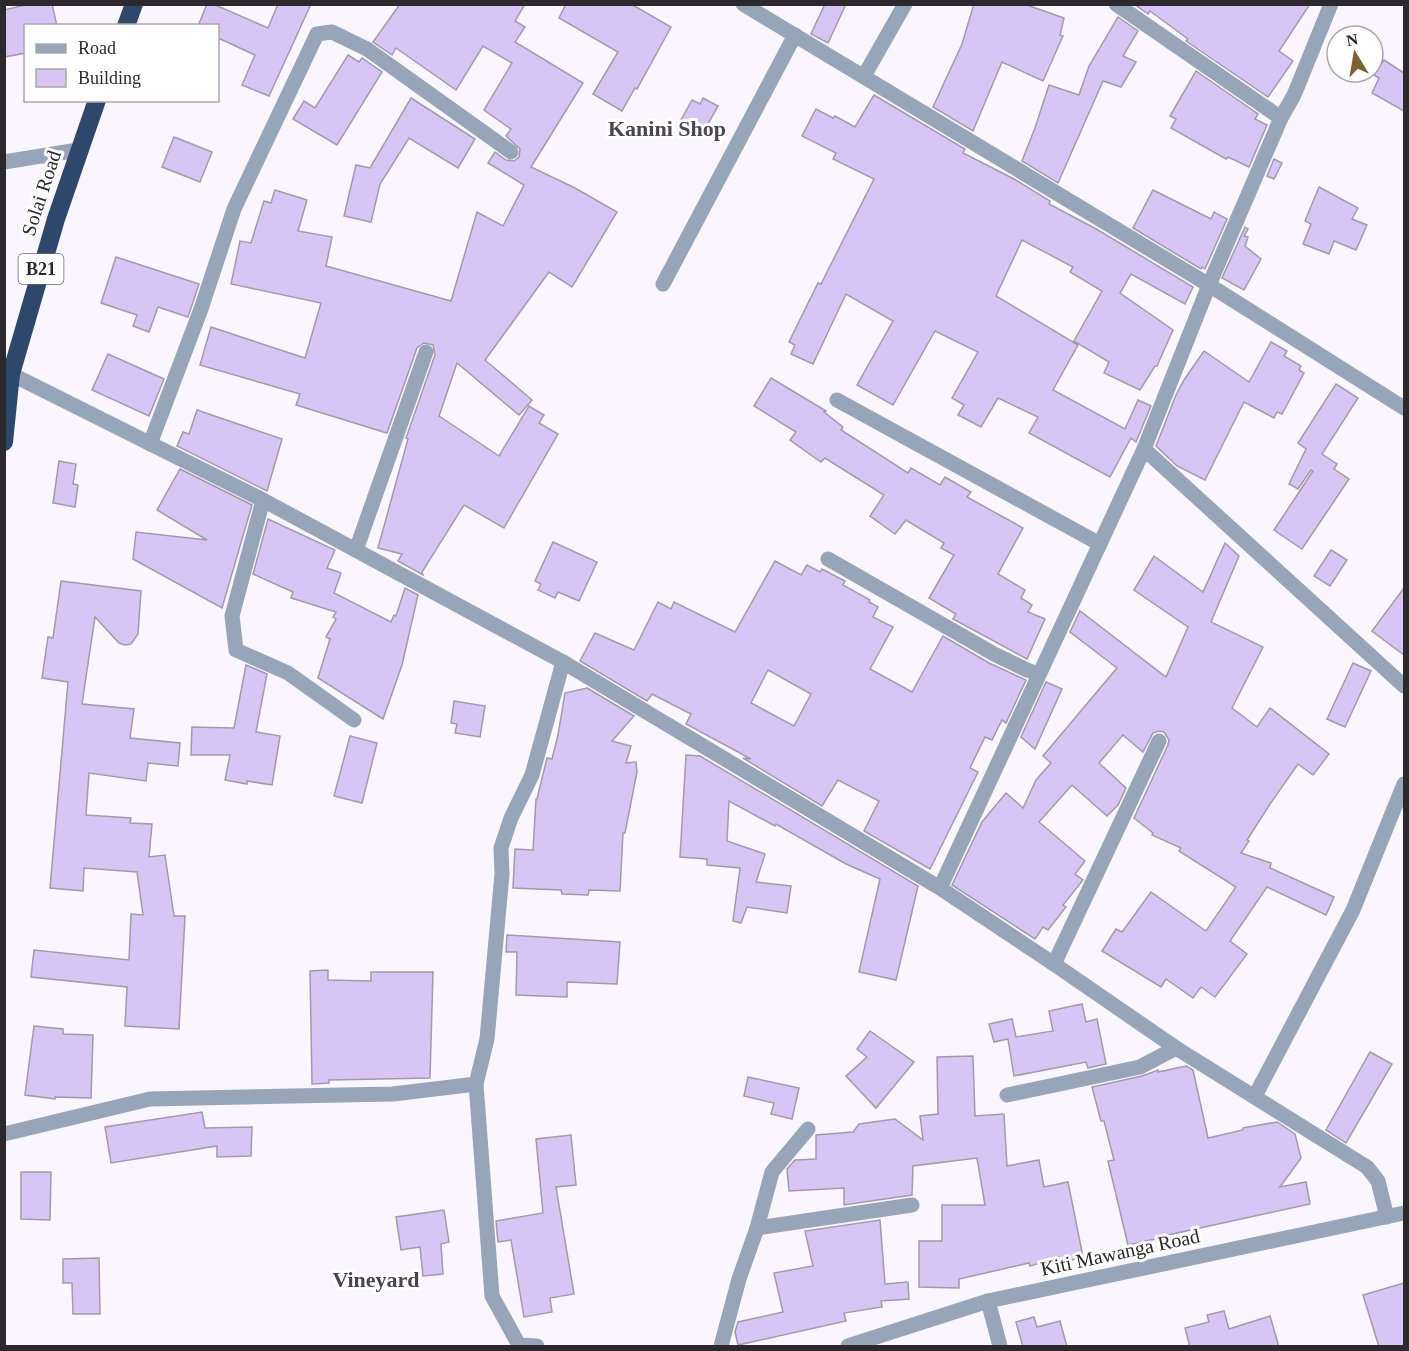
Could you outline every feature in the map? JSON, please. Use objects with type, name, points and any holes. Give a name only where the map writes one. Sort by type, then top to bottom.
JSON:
[{"type":"highway","points":[[127,24],[134,4]]},
{"type":"highway","name":"Solai Road","points":[[4,442],[11,375],[56,219],[78,150],[97,102]]},
{"type":"street","points":[[743,4],[1209,285],[1404,408]]},
{"type":"street","points":[[864,76],[905,4]]},
{"type":"street","points":[[1116,4],[1281,118]]},
{"type":"street","points":[[940,888],[1144,449],[1209,285],[1281,118],[1294,95],[1331,4]]},
{"type":"street","points":[[150,444],[201,309],[234,209],[317,34],[332,32],[367,49],[510,152]]},
{"type":"street","points":[[663,284],[795,35]]},
{"type":"street","points":[[4,162],[78,150]]},
{"type":"street","points":[[356,550],[426,352]]},
{"type":"street","points":[[11,375],[263,500],[563,662],[940,888],[1054,963],[1176,1048],[1367,1167],[1378,1181],[1387,1217]]},
{"type":"street","points":[[837,400],[1100,544]]},
{"type":"street","points":[[1144,449],[1404,687]]},
{"type":"street","points":[[263,500],[232,616],[236,650],[288,673],[354,720]]},
{"type":"street","points":[[828,559],[994,654],[1040,674]]},
{"type":"street","points":[[537,1347],[519,1345],[492,1296],[476,1084],[488,1039],[502,874],[501,848],[511,818],[532,775],[563,662]]},
{"type":"street","points":[[1054,963],[1159,741]]},
{"type":"street","points":[[1255,1096],[1353,910],[1404,784]]},
{"type":"street","points":[[1007,1095],[1140,1067],[1176,1048]]},
{"type":"street","points":[[4,1134],[150,1099],[393,1094],[476,1084]]},
{"type":"street","points":[[721,1347],[772,1172],[808,1129]]},
{"type":"street","points":[[757,1228],[912,1205]]},
{"type":"street","name":"Kiti Mawanga Road","points":[[848,1347],[988,1301],[1404,1213]]},
{"type":"street","points":[[988,1301],[1000,1347]]},
{"type":"building","points":[[29,4],[52,4],[57,24],[24,24],[24,53],[4,57],[4,10]]},
{"type":"building","points":[[207,4],[213,4],[268,28],[278,4],[311,4],[269,96],[242,85],[255,55],[219,38],[219,24],[199,24]]},
{"type":"building","points":[[400,4],[525,4],[515,21],[525,27],[515,42],[583,83],[531,167],[617,212],[572,287],[549,272],[485,360],[532,400],[519,415],[457,363],[439,416],[499,456],[529,406],[544,415],[539,423],[558,434],[504,528],[464,505],[422,572],[423,575],[398,561],[402,554],[378,548],[408,439],[406,438],[435,355],[433,345],[424,343],[417,348],[387,433],[296,405],[300,394],[200,365],[211,327],[305,358],[321,303],[231,284],[240,241],[251,243],[264,201],[271,203],[275,190],[307,200],[298,231],[332,237],[326,266],[451,301],[477,212],[503,226],[524,185],[488,163],[495,152],[506,160],[514,161],[519,157],[520,149],[506,136],[511,129],[484,110],[512,63],[483,46],[456,90],[396,48],[392,55],[373,42]]},
{"type":"building","points":[[566,4],[631,4],[671,27],[637,89],[635,88],[622,111],[593,94],[618,52],[559,18]]},
{"type":"building","points":[[825,4],[846,4],[828,43],[811,34]]},
{"type":"building","points":[[974,4],[1024,4],[1064,18],[1060,35],[1063,36],[1043,81],[1002,62],[973,131],[933,107],[962,44]]},
{"type":"building","points":[[1134,4],[1310,4],[1279,51],[1293,61],[1268,97],[1186,41],[1188,39],[1150,11],[1148,14]]},
{"type":"building","points":[[1118,17],[1138,31],[1123,56],[1136,62],[1121,87],[1103,81],[1058,183],[1022,161],[1049,85],[1079,95],[1089,66]]},
{"type":"building","points":[[348,55],[359,62],[362,58],[382,72],[337,145],[293,119],[304,101],[315,108]]},
{"type":"building","points":[[1385,61],[1404,73],[1404,111],[1372,93],[1376,84],[1385,84]]},
{"type":"building","points":[[1196,71],[1258,114],[1255,119],[1267,125],[1249,167],[1228,157],[1226,159],[1171,128],[1176,119],[1170,116]]},
{"type":"building","points":[[874,95],[965,149],[963,153],[1014,179],[1050,201],[1049,204],[1098,230],[1193,287],[1185,304],[1131,274],[1120,293],[1173,330],[1157,366],[1140,390],[1104,373],[1109,362],[1074,341],[1102,291],[1070,272],[1073,267],[1022,240],[996,296],[1078,345],[1053,390],[1125,429],[1138,400],[1151,406],[1136,442],[1131,438],[1110,477],[1029,433],[1038,417],[998,398],[981,427],[958,415],[964,405],[952,398],[978,352],[935,331],[893,405],[857,385],[893,321],[846,294],[813,364],[791,354],[795,345],[789,342],[874,179],[833,159],[836,153],[802,136],[816,109],[855,127]]},
{"type":"building","points":[[411,98],[475,139],[458,168],[409,138],[380,184],[371,222],[344,216],[356,165],[370,168]]},
{"type":"building","points":[[703,98],[718,106],[703,133],[681,120],[692,100],[700,104]]},
{"type":"building","points":[[174,137],[212,152],[200,182],[162,167]]},
{"type":"building","points":[[1274,159],[1282,163],[1274,179],[1267,176]]},
{"type":"building","points":[[1319,187],[1358,208],[1352,219],[1367,225],[1356,250],[1334,241],[1329,254],[1303,244],[1311,224],[1305,221]]},
{"type":"building","points":[[1153,190],[1211,219],[1214,212],[1227,219],[1205,269],[1202,267],[1201,269],[1133,228]]},
{"type":"building","points":[[1245,227],[1248,229],[1244,236],[1248,237],[1245,246],[1261,259],[1244,290],[1222,278]]},
{"type":"building","points":[[116,257],[199,284],[188,317],[158,307],[149,332],[133,326],[137,315],[101,303]]},
{"type":"building","points":[[1271,342],[1287,351],[1284,356],[1301,366],[1299,370],[1304,373],[1282,414],[1277,412],[1274,418],[1244,402],[1205,480],[1177,466],[1156,446],[1176,395],[1204,351],[1249,382]]},
{"type":"building","points":[[108,354],[164,379],[149,416],[92,390]]},
{"type":"building","points":[[771,378],[826,411],[824,412],[843,427],[841,430],[908,473],[911,468],[940,485],[945,477],[971,492],[967,497],[1023,528],[998,574],[1025,590],[1021,598],[1032,605],[1028,612],[1045,619],[1027,659],[953,619],[956,614],[929,598],[954,555],[941,548],[944,543],[906,520],[895,534],[870,516],[884,495],[825,458],[821,462],[790,440],[796,432],[754,406]]},
{"type":"building","points":[[1336,384],[1358,398],[1322,454],[1337,464],[1334,469],[1349,479],[1302,549],[1274,530],[1313,471],[1311,470],[1298,489],[1289,484],[1306,449],[1298,443]]},
{"type":"building","points":[[197,410],[282,439],[267,491],[177,446],[183,432],[189,434]]},
{"type":"building","points":[[59,461],[76,464],[73,484],[78,485],[75,507],[53,503]]},
{"type":"building","points":[[180,469],[252,505],[222,608],[133,559],[136,532],[207,540],[157,510]]},
{"type":"building","points":[[268,519],[335,550],[327,568],[341,573],[334,593],[391,622],[394,615],[396,616],[405,588],[418,595],[402,665],[383,719],[318,678],[330,639],[326,637],[336,619],[333,617],[336,612],[291,598],[293,592],[253,574]]},
{"type":"building","points":[[553,542],[597,562],[579,601],[558,592],[555,598],[538,590],[541,584],[535,581]]},
{"type":"building","points":[[1225,543],[1239,556],[1211,622],[1263,647],[1232,708],[1257,727],[1270,708],[1329,754],[1313,775],[1298,764],[1270,804],[1241,853],[1271,863],[1270,868],[1334,897],[1326,915],[1267,887],[1230,941],[1247,954],[1215,997],[1201,987],[1193,998],[1166,979],[1161,987],[1102,951],[1116,929],[1122,932],[1151,892],[1206,931],[1236,887],[1179,851],[1181,848],[1152,835],[1153,833],[1134,818],[1168,745],[1169,740],[1164,732],[1153,733],[1143,752],[1123,735],[1099,763],[1126,788],[1118,805],[1107,816],[1072,785],[1039,822],[1085,861],[1075,874],[1083,880],[1063,905],[1066,907],[1048,930],[1043,927],[1035,939],[952,885],[982,822],[1006,793],[1023,808],[1036,780],[1051,763],[1043,756],[1117,668],[1070,632],[1080,611],[1166,677],[1188,627],[1134,590],[1154,556],[1203,592]]},
{"type":"building","points":[[1331,550],[1347,560],[1330,586],[1314,576]]},
{"type":"building","points":[[775,561],[801,575],[807,565],[820,572],[822,569],[845,581],[843,585],[878,607],[873,617],[893,627],[870,669],[912,692],[943,636],[989,663],[1026,680],[1006,723],[1002,720],[992,740],[985,737],[970,768],[978,772],[930,869],[864,831],[879,801],[838,780],[822,806],[743,758],[751,759],[686,724],[691,714],[652,694],[647,701],[580,661],[595,633],[634,650],[658,602],[671,609],[674,602],[735,632]],"holes":[[[768,670],[811,694],[794,726],[751,703]]]},
{"type":"building","points":[[61,581],[141,591],[138,634],[131,644],[119,643],[95,617],[82,704],[134,709],[130,738],[180,743],[178,766],[148,763],[146,781],[89,773],[86,815],[131,818],[130,823],[152,824],[149,857],[165,855],[174,916],[185,916],[179,1029],[125,1026],[127,987],[31,977],[34,950],[129,960],[131,914],[143,915],[137,872],[84,868],[83,891],[50,888],[68,682],[42,678],[48,637],[53,638]]},
{"type":"building","points":[[1404,588],[1404,655],[1372,631]]},
{"type":"building","points":[[1353,663],[1371,671],[1345,727],[1327,719]]},
{"type":"building","points":[[246,665],[267,674],[256,732],[280,736],[272,785],[225,780],[230,755],[191,755],[192,727],[234,728]]},
{"type":"building","points":[[1046,682],[1062,689],[1035,749],[1021,737]]},
{"type":"building","points":[[587,688],[634,716],[612,741],[631,746],[626,763],[636,762],[637,772],[625,833],[623,833],[620,891],[589,890],[588,895],[562,894],[561,890],[513,888],[515,849],[533,850],[536,799],[547,758],[552,759],[565,693]]},
{"type":"building","points":[[454,701],[485,706],[480,737],[455,733],[457,724],[451,723]]},
{"type":"building","points":[[350,736],[377,743],[362,803],[334,796]]},
{"type":"building","points":[[686,755],[700,756],[918,886],[896,980],[859,972],[880,879],[846,864],[776,824],[775,826],[729,801],[727,841],[765,854],[756,882],[791,886],[787,913],[747,907],[741,923],[733,921],[740,868],[707,865],[707,859],[680,857]]},
{"type":"building","points":[[507,935],[620,942],[617,984],[567,982],[567,997],[516,995],[517,952],[506,952]]},
{"type":"building","points":[[328,970],[328,980],[371,981],[371,972],[433,972],[430,1078],[329,1080],[329,1083],[312,1084],[310,971]]},
{"type":"building","points":[[1082,1004],[1086,1022],[1097,1019],[1106,1064],[1088,1068],[1086,1062],[1014,1076],[1008,1039],[994,1042],[989,1024],[1012,1019],[1016,1037],[1053,1031],[1049,1011]]},
{"type":"building","points":[[34,1026],[63,1029],[63,1034],[93,1035],[91,1098],[55,1097],[55,1099],[25,1095]]},
{"type":"building","points":[[870,1031],[914,1062],[876,1108],[846,1076],[867,1057],[857,1049]]},
{"type":"building","points":[[1370,1052],[1392,1064],[1346,1143],[1326,1130]]},
{"type":"building","points":[[973,1056],[975,1116],[1004,1114],[1007,1166],[1039,1160],[1044,1187],[1068,1182],[1083,1257],[1060,1263],[1059,1257],[1030,1266],[1029,1263],[959,1279],[959,1288],[919,1287],[919,1241],[942,1241],[942,1205],[985,1205],[977,1158],[913,1166],[912,1195],[844,1205],[844,1188],[789,1191],[787,1169],[795,1160],[816,1159],[816,1135],[853,1132],[859,1124],[895,1119],[923,1140],[920,1116],[938,1114],[937,1057]]},
{"type":"building","points":[[1186,1066],[1193,1070],[1208,1138],[1243,1130],[1243,1128],[1277,1122],[1295,1134],[1301,1158],[1280,1187],[1306,1182],[1310,1204],[1128,1245],[1108,1161],[1114,1160],[1092,1087],[1142,1076],[1158,1070],[1158,1072]]},
{"type":"building","points":[[748,1077],[799,1088],[792,1119],[771,1114],[774,1103],[744,1096]]},
{"type":"building","points":[[202,1112],[205,1128],[252,1127],[251,1156],[217,1157],[217,1146],[111,1163],[105,1127]]},
{"type":"building","points":[[571,1135],[576,1185],[556,1187],[574,1294],[550,1298],[552,1312],[524,1317],[511,1240],[498,1242],[496,1221],[543,1213],[536,1139]]},
{"type":"building","points":[[21,1172],[51,1172],[50,1220],[21,1219]]},
{"type":"building","points":[[444,1210],[449,1242],[441,1244],[443,1274],[423,1276],[420,1247],[401,1250],[396,1217]]},
{"type":"building","points":[[880,1220],[885,1284],[908,1282],[909,1299],[881,1301],[882,1307],[844,1313],[846,1321],[738,1345],[735,1332],[738,1322],[783,1312],[774,1273],[813,1266],[805,1231]]},
{"type":"building","points":[[99,1258],[100,1314],[73,1314],[72,1283],[63,1283],[63,1259]]},
{"type":"building","points":[[1404,1283],[1404,1347],[1379,1347],[1363,1295]]},
{"type":"building","points":[[1224,1311],[1229,1329],[1270,1316],[1279,1347],[1188,1347],[1185,1328],[1209,1322],[1207,1315]]},
{"type":"building","points":[[1034,1317],[1037,1327],[1060,1321],[1067,1347],[1023,1347],[1016,1322]]},
{"type":"district","name":"Kanini Shop","points":[[667,128]]},
{"type":"district","name":"Vineyard","points":[[376,1279]]}]
